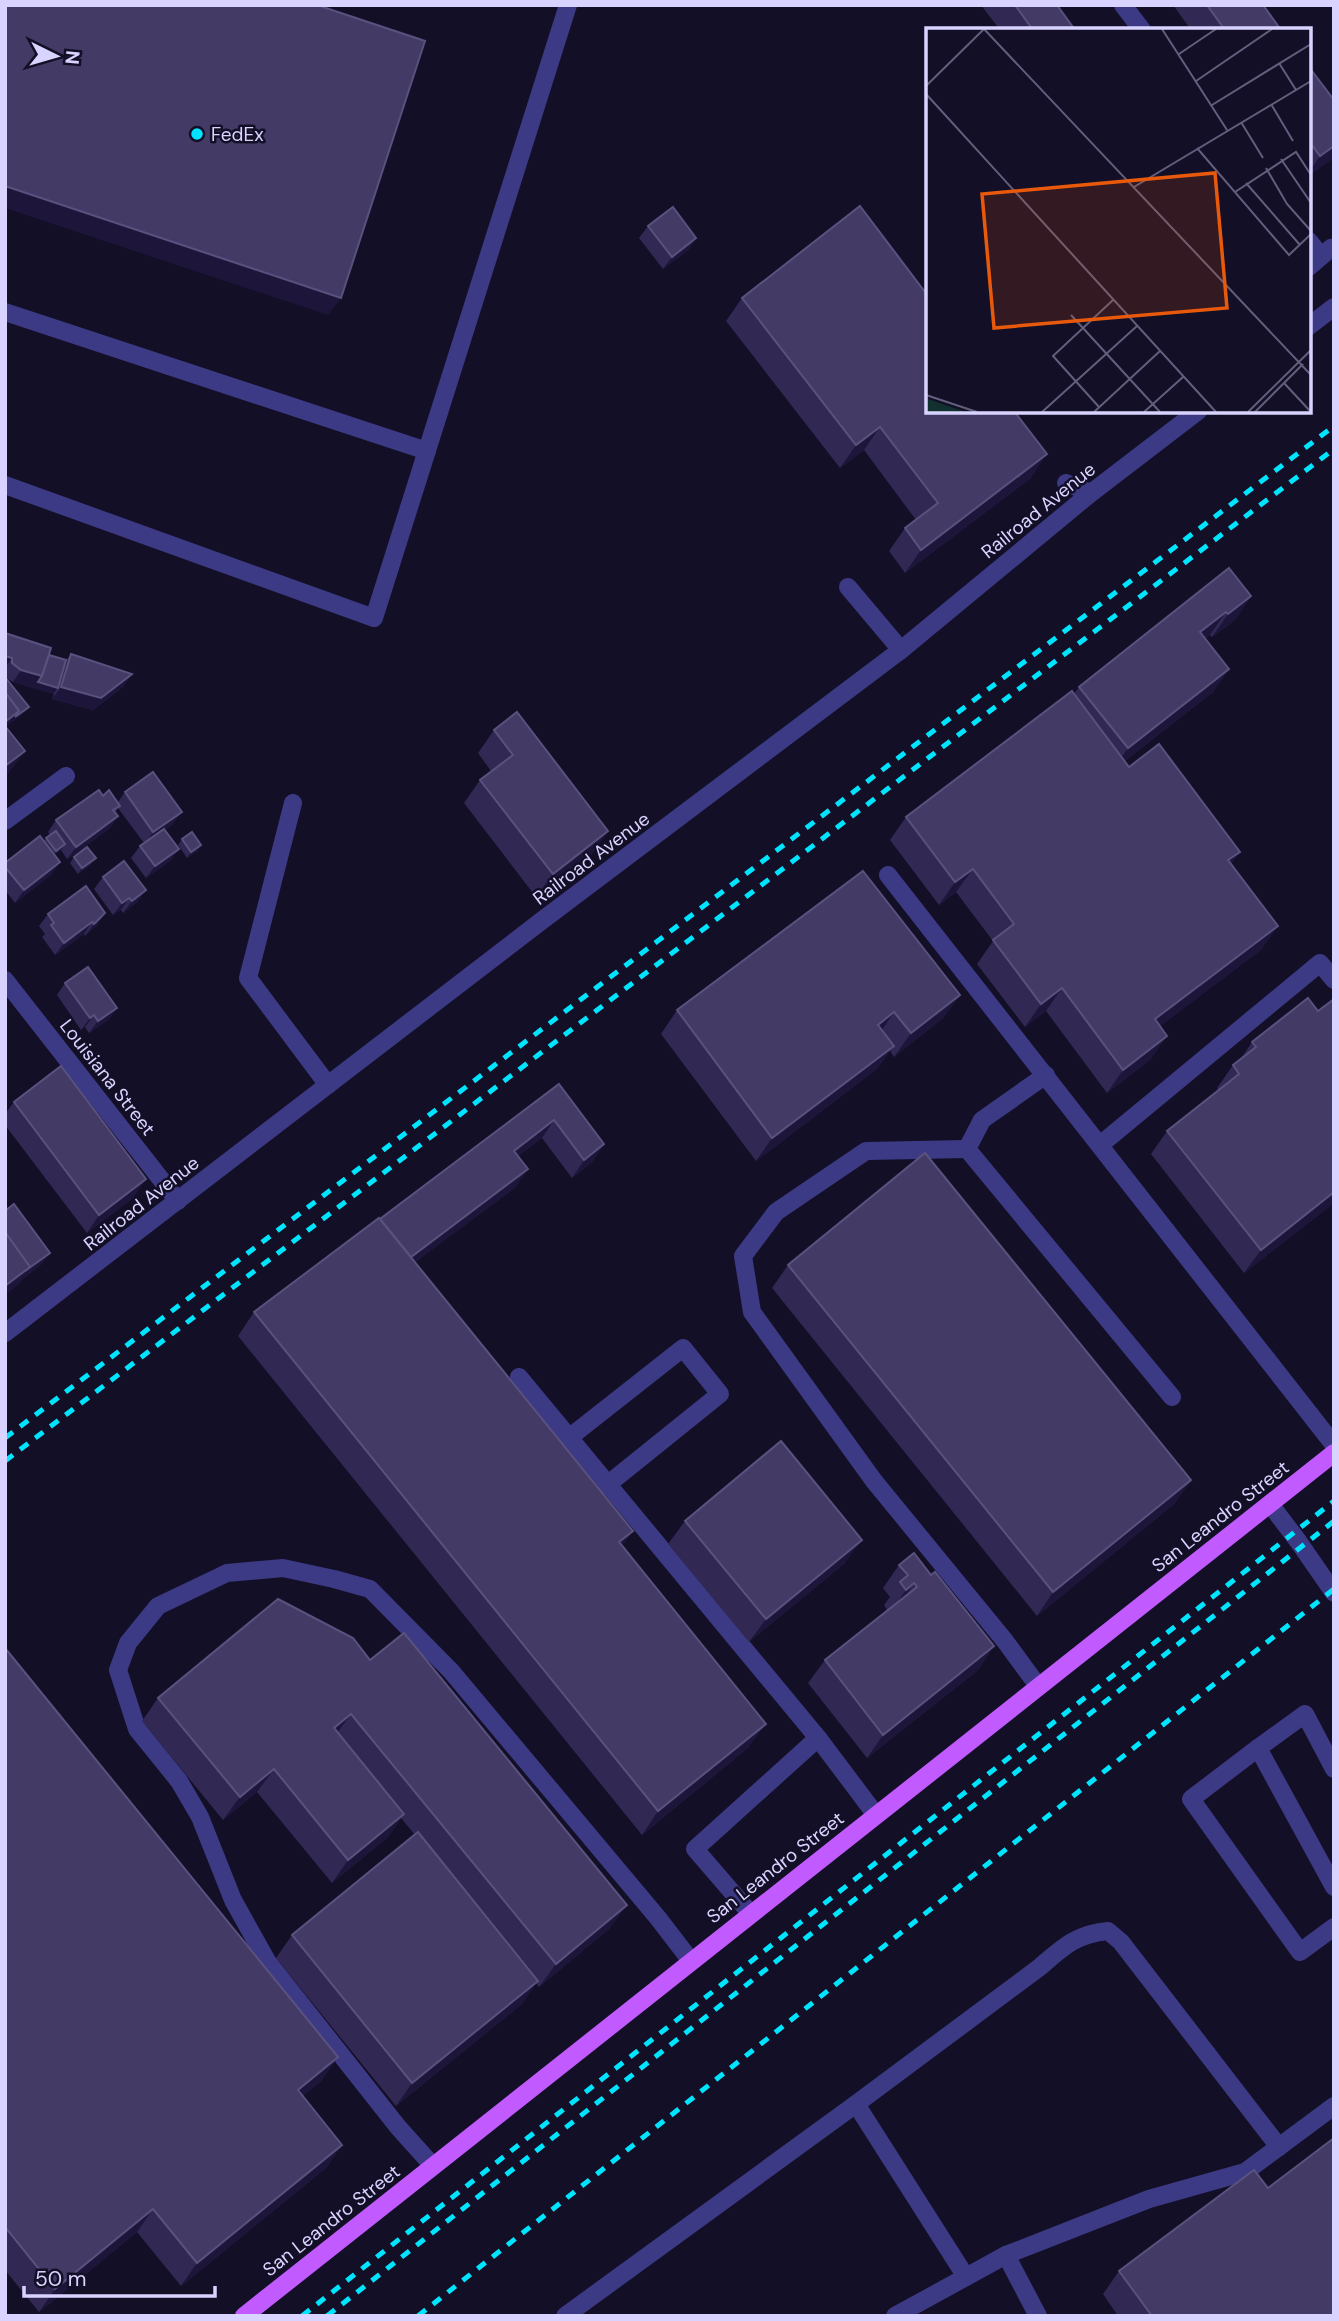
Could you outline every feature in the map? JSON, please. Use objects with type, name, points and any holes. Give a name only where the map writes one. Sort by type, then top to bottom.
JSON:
[{"type":"main road","name":"San Leandro Street","points":[[244,2316],[1334,1453]]},
{"type":"street","points":[[5,485],[374,618],[568,5]]},
{"type":"street","points":[[1123,5],[1140,28]]},
{"type":"street","points":[[1311,324],[1334,307]]},
{"type":"street","points":[[5,312],[427,451]]},
{"type":"street","name":"Railroad Avenue","points":[[5,1334],[901,650],[1091,493],[1195,413]]},
{"type":"street","points":[[1066,482],[1091,493]]},
{"type":"street","points":[[848,587],[901,650]]},
{"type":"street","points":[[5,821],[66,776]]},
{"type":"street","points":[[293,803],[248,978],[328,1085]]},
{"type":"street","points":[[888,875],[1334,1445]]},
{"type":"street","points":[[1100,1145],[1320,963],[1334,981]]},
{"type":"street","name":"Louisiana Street","points":[[5,980],[178,1201]]},
{"type":"street","points":[[967,1149],[982,1120],[1046,1075]]},
{"type":"street","points":[[967,1149],[1172,1397]]},
{"type":"street","points":[[967,1149],[866,1151],[776,1212],[743,1256],[752,1312],[874,1481],[1038,1686]]},
{"type":"street","points":[[570,1437],[682,1348],[720,1394],[607,1485]]},
{"type":"street","points":[[519,1377],[818,1738],[876,1815]]},
{"type":"street","points":[[1270,1504],[1334,1593]]},
{"type":"street","points":[[433,2166],[397,2127],[267,1961],[233,1900],[200,1817],[178,1781],[137,1729],[118,1670],[128,1643],[158,1606],[227,1573],[283,1569],[370,1589],[451,1671],[691,1961]]},
{"type":"street","points":[[1334,1769],[1305,1714],[1191,1799],[1300,1952],[1334,1927]]},
{"type":"street","points":[[751,1914],[695,1849],[818,1738]]},
{"type":"street","points":[[1258,1748],[1334,1887]]},
{"type":"street","points":[[565,2316],[856,2104],[1040,1967],[1068,1942],[1094,1932],[1108,1931],[1121,1942],[1279,2147]]},
{"type":"street","points":[[856,2104],[967,2277]]},
{"type":"street","points":[[895,2316],[1006,2255],[1149,2199],[1245,2172],[1334,2106]]},
{"type":"street","points":[[1006,2255],[1038,2316]]},
{"type":"building","name":"FedEx","points":[[5,5],[317,5],[425,41],[341,298],[5,186]]},
{"type":"building","points":[[1015,5],[1057,5],[1074,28],[1032,28]]},
{"type":"building","points":[[1207,5],[1263,5],[1280,28],[1224,28]]},
{"type":"building","points":[[1311,70],[1334,100],[1334,146],[1320,156],[1311,144]]},
{"type":"building","points":[[860,206],[926,293],[926,413],[1016,413],[1047,454],[921,550],[905,528],[938,503],[880,427],[856,445],[742,298]]},
{"type":"building","points":[[673,207],[696,238],[672,257],[648,226]]},
{"type":"building","points":[[1229,568],[1251,596],[1200,632],[1229,669],[1128,748],[1079,687]]},
{"type":"building","points":[[5,633],[51,648],[42,676],[21,670],[12,663],[12,658],[5,656]]},
{"type":"building","points":[[71,654],[132,674],[101,698],[61,687]]},
{"type":"building","points":[[49,655],[66,660],[58,688],[38,682]]},
{"type":"building","points":[[5,677],[29,707],[15,717],[19,711],[5,692]]},
{"type":"building","points":[[1072,691],[1129,767],[1159,744],[1240,852],[1228,860],[1278,926],[1155,1019],[1167,1036],[1123,1070],[1062,988],[1041,1004],[993,940],[1014,924],[973,869],[955,882],[906,817]]},
{"type":"building","points":[[5,692],[19,711],[5,722]]},
{"type":"building","points":[[517,712],[608,831],[553,874],[480,780],[513,755],[494,730]]},
{"type":"building","points":[[5,726],[25,751],[5,766]]},
{"type":"building","points":[[153,772],[182,812],[153,832],[125,792]]},
{"type":"building","points":[[99,790],[103,796],[109,790],[120,806],[113,810],[118,816],[76,847],[56,820]]},
{"type":"building","points":[[164,829],[179,849],[155,866],[140,846]]},
{"type":"building","points":[[56,831],[65,844],[56,851],[46,838]]},
{"type":"building","points":[[192,832],[201,845],[191,852],[182,839]]},
{"type":"building","points":[[40,836],[60,862],[24,890],[5,867],[5,863]]},
{"type":"building","points":[[87,847],[96,858],[82,868],[74,857]]},
{"type":"building","points":[[124,861],[146,890],[132,901],[129,898],[122,903],[103,877]]},
{"type":"building","points":[[863,871],[960,995],[911,1033],[894,1012],[878,1025],[894,1046],[772,1138],[677,1010]]},
{"type":"building","points":[[86,886],[105,913],[94,924],[92,922],[64,943],[51,925],[54,923],[48,914]]},
{"type":"building","points":[[88,967],[117,1008],[98,1021],[94,1015],[90,1018],[65,983]]},
{"type":"building","points":[[1308,998],[1318,1011],[1334,999],[1334,1192],[1261,1250],[1167,1131],[1239,1074],[1233,1065],[1256,1047],[1252,1042]]},
{"type":"building","points":[[61,1066],[146,1179],[99,1215],[14,1102]]},
{"type":"building","points":[[559,1084],[604,1144],[584,1160],[554,1120],[514,1151],[528,1169],[411,1257],[380,1219]]},
{"type":"building","points":[[925,1153],[1191,1480],[1053,1592],[788,1265]]},
{"type":"building","points":[[14,1204],[50,1253],[25,1271],[30,1267],[5,1232],[5,1211]]},
{"type":"building","points":[[379,1218],[633,1531],[619,1542],[766,1724],[658,1811],[254,1312]]},
{"type":"building","points":[[5,1232],[30,1267],[5,1286]]},
{"type":"building","points":[[781,1441],[862,1540],[766,1619],[685,1521]]},
{"type":"building","points":[[914,1553],[931,1575],[935,1572],[994,1646],[883,1735],[825,1660],[917,1587],[914,1583],[906,1590],[900,1582],[908,1575],[899,1565]]},
{"type":"building","points":[[278,1599],[353,1638],[370,1660],[404,1633],[627,1905],[556,1964],[351,1714],[334,1728],[404,1814],[348,1860],[274,1769],[240,1797],[158,1698]]},
{"type":"building","points":[[5,1648],[338,2057],[298,2090],[342,2145],[197,2263],[153,2209],[55,2289],[5,2227]]},
{"type":"building","points":[[418,1832],[538,1981],[412,2083],[292,1935]]},
{"type":"building","points":[[1334,2138],[1334,2314],[1152,2316],[1119,2271],[1254,2170],[1268,2188]]},
{"type":"railway","points":[[5,1438],[1334,426]]},
{"type":"railway","points":[[5,1461],[1334,449]]},
{"type":"railway","points":[[302,2316],[1334,1501]]},
{"type":"railway","points":[[327,2316],[1334,1521]]},
{"type":"railway","points":[[418,2316],[1334,1589]]},
{"type":"place","name":"FedEx","points":[[197,134]]}]
